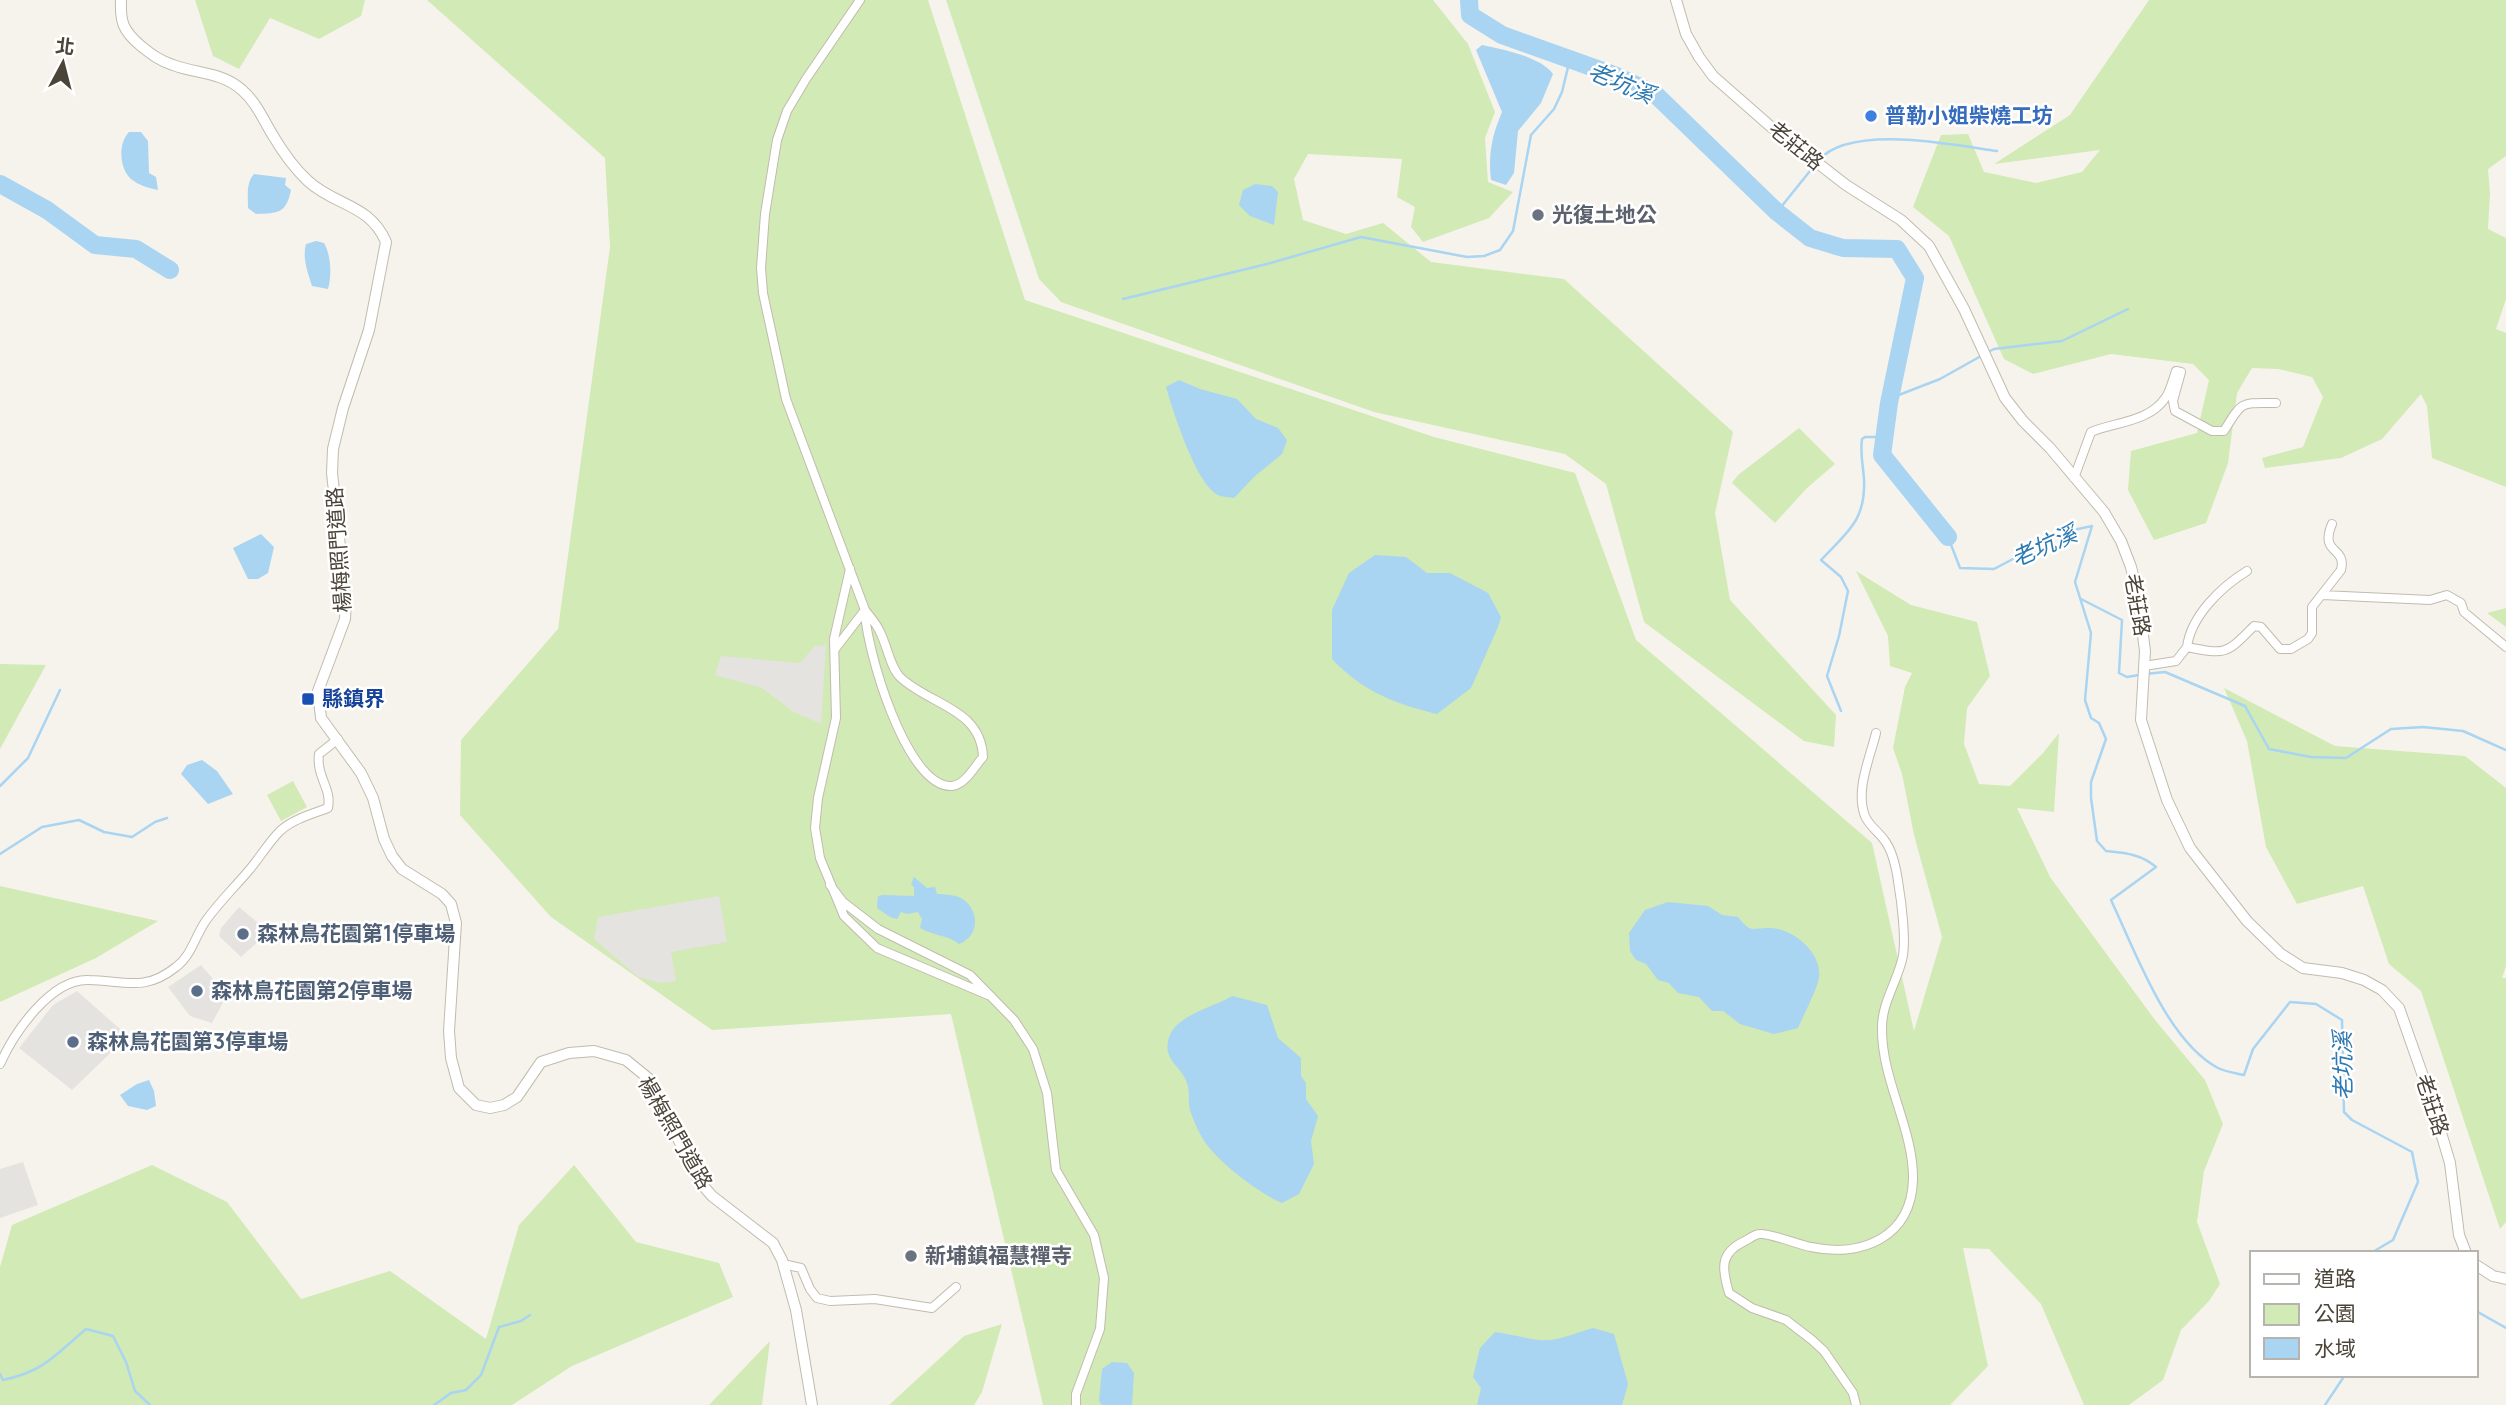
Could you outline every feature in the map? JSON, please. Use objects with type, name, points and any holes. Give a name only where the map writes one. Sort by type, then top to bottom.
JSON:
[{"type":"street","name":"楊梅照門道路","points":[[121,0],[120,20],[132,38],[155,57],[174,66],[227,79],[243,91],[255,105],[290,161],[309,183],[373,220],[386,242],[369,330],[343,408],[333,449],[332,472],[345,590],[345,619],[318,691],[321,718],[361,773],[373,798],[384,839],[392,856],[402,869],[442,894],[451,904],[456,923],[449,1031],[454,1068],[460,1088],[467,1099],[476,1105],[489,1108],[504,1105],[517,1097],[541,1062],[569,1053],[594,1051],[626,1060],[648,1078],[699,1181],[712,1196],[773,1243],[783,1264],[796,1310],[812,1405]]},
{"type":"street","points":[[860,0],[787,111],[777,140],[765,214],[761,268],[765,303],[786,399],[865,610],[879,629],[897,675],[922,694],[944,703],[972,724],[982,742],[983,757],[964,780],[951,786],[932,780],[909,753],[893,717],[865,629],[865,610]]},
{"type":"street","name":"老莊路","points":[[1676,0],[1686,34],[1713,76],[1821,166],[1901,220],[1930,246],[2005,398],[2104,512],[2121,541],[2131,566],[2143,638],[2141,720],[2167,800],[2190,848],[2247,921],[2281,954],[2303,968],[2364,980],[2382,990],[2399,1008],[2450,1163],[2457,1224],[2465,1251]]},
{"type":"street","points":[[2074,478],[2091,432],[2127,422],[2158,406],[2166,397],[2176,371],[2181,372],[2173,401],[2175,411],[2212,431],[2224,431],[2239,406],[2247,403],[2276,403]]},
{"type":"street","points":[[2187,647],[2215,653],[2229,651],[2254,626],[2261,627],[2280,649],[2291,649],[2308,639],[2312,632],[2312,607],[2343,565],[2341,558],[2330,547],[2327,536],[2332,524]]},
{"type":"street","points":[[850,569],[834,639],[836,718],[818,798],[815,828],[820,858],[844,916],[877,948],[992,996]]},
{"type":"street","points":[[2144,672],[2176,661],[2187,647],[2193,626],[2217,594],[2247,571]]},
{"type":"street","points":[[2322,595],[2422,600],[2447,595],[2460,603],[2464,612],[2506,647]]},
{"type":"street","points":[[835,649],[865,610]]},
{"type":"street","points":[[1856,1405],[1853,1393],[1824,1351],[1786,1320],[1752,1308],[1729,1293],[1723,1274],[1725,1257],[1735,1245],[1759,1234],[1814,1248],[1844,1249],[1887,1238],[1903,1220],[1913,1197],[1913,1168],[1883,1050],[1883,1008],[1903,956],[1898,879],[1892,854],[1885,840],[1866,817],[1862,803],[1863,785],[1876,733]]},
{"type":"street","points":[[0,1064],[7,1049],[38,1007],[60,988],[86,979],[140,985],[178,966],[192,948],[197,934],[211,914],[281,830],[328,808],[330,798],[318,766],[319,754],[338,738]]},
{"type":"street","points":[[830,885],[843,902],[878,929],[970,975],[1014,1020],[1033,1049],[1047,1093],[1056,1170],[1094,1235],[1104,1278],[1100,1329],[1076,1394],[1076,1405]]},
{"type":"street","points":[[783,1264],[801,1268],[817,1298],[830,1301],[875,1299],[932,1308],[956,1287]]},
{"type":"street","points":[[2478,1266],[2493,1276],[2506,1279]]},
{"type":"green space","points":[[195,0],[365,0],[361,16],[319,39],[270,18],[239,69],[213,56]]},
{"type":"green space","points":[[427,0],[928,0],[1025,300],[1434,437],[1575,473],[1636,640],[1872,843],[1914,1031],[1942,937],[1914,835],[1902,774],[1893,748],[1905,687],[1912,673],[1890,666],[1888,636],[1856,571],[1911,605],[1977,622],[1990,676],[1967,708],[1964,744],[1979,784],[2010,786],[2059,733],[2054,812],[2017,808],[2050,877],[2155,1020],[2205,1080],[2223,1124],[2204,1171],[2197,1222],[2220,1284],[2209,1301],[2181,1330],[2163,1380],[2129,1405],[2084,1405],[2041,1304],[1989,1249],[1963,1248],[1988,1366],[1950,1405],[1043,1405],[951,1014],[712,1030],[551,917],[460,815],[461,740],[558,629],[610,247],[605,158]]},
{"type":"green space","points":[[946,0],[1433,0],[1468,44],[1495,112],[1485,138],[1488,182],[1513,192],[1489,218],[1423,242],[1411,227],[1415,207],[1397,197],[1402,159],[1308,154],[1294,179],[1303,220],[1346,234],[1383,223],[1431,262],[1564,279],[1733,432],[1715,513],[1730,600],[1836,715],[1834,747],[1804,741],[1644,622],[1606,484],[1565,454],[1374,412],[1061,302],[1039,279]]},
{"type":"green space","points":[[2149,0],[2506,0],[2506,156],[2488,169],[2488,229],[2506,238],[2506,299],[2496,329],[2506,333],[2506,487],[2432,458],[2427,406],[2421,394],[2382,439],[2341,458],[2265,468],[2262,458],[2303,447],[2323,397],[2312,377],[2279,369],[2252,368],[2237,393],[2228,463],[2206,523],[2154,540],[2128,490],[2131,451],[2197,433],[2209,380],[2193,364],[2111,354],[2033,374],[2004,359],[1949,236],[1913,207],[1941,135],[1968,134],[1984,172],[2036,183],[2082,172],[2100,150],[1994,164],[2070,115]]},
{"type":"green space","points":[[1799,428],[1835,464],[1807,488],[1775,523],[1732,483],[1738,475]]},
{"type":"green space","points":[[2506,608],[2506,627],[2487,613]]},
{"type":"green space","points":[[0,664],[46,665],[0,749]]},
{"type":"green space","points":[[2224,688],[2335,746],[2465,756],[2506,788],[2506,966],[2502,978],[2506,978],[2506,1222],[2500,1229],[2421,991],[2389,964],[2363,886],[2297,904],[2266,847],[2247,741]]},
{"type":"green space","points":[[293,781],[307,807],[281,821],[267,795]]},
{"type":"green space","points":[[0,886],[158,921],[96,958],[0,1002]]},
{"type":"green space","points":[[152,1165],[227,1202],[301,1299],[390,1271],[486,1339],[519,1225],[574,1165],[636,1242],[719,1263],[733,1297],[572,1366],[512,1405],[0,1405],[0,1267],[12,1225]]},
{"type":"green space","points":[[1002,1324],[982,1392],[974,1405],[889,1405],[964,1336]]},
{"type":"green space","points":[[770,1341],[762,1405],[709,1405]]},
{"type":"shaded area","points":[[826,645],[821,724],[794,712],[762,688],[715,675],[721,656],[800,663],[815,646]]},
{"type":"shaded area","points":[[719,896],[727,942],[671,952],[676,981],[661,983],[638,977],[594,939],[598,917]]},
{"type":"shaded area","name":"森林鳥花園第1停車場","points":[[239,907],[269,932],[241,957],[219,936],[221,928]]},
{"type":"shaded area","name":"森林鳥花園第2停車場","points":[[201,965],[227,995],[212,1023],[190,1016],[168,987]]},
{"type":"shaded area","name":"森林鳥花園第3停車場","points":[[77,991],[128,1036],[72,1090],[19,1048],[53,1005]]},
{"type":"shaded area","points":[[23,1162],[38,1205],[0,1218],[0,1169]]},
{"type":"water","points":[[1482,45],[1531,58],[1553,74],[1541,103],[1518,131],[1514,173],[1506,185],[1491,180],[1492,145],[1502,112],[1476,50]]},
{"type":"water","points":[[129,132],[141,132],[148,141],[149,173],[156,177],[158,190],[134,181],[124,169],[121,155],[123,142]]},
{"type":"water","points":[[254,174],[286,178],[285,185],[291,190],[284,208],[256,214],[248,208],[249,185]]},
{"type":"water","points":[[1255,184],[1272,186],[1278,192],[1274,225],[1250,216],[1239,205],[1243,190]]},
{"type":"water","points":[[316,241],[324,243],[328,253],[328,289],[312,286],[307,271],[306,244]]},
{"type":"water","points":[[1179,380],[1237,399],[1256,419],[1278,428],[1287,440],[1282,454],[1234,498],[1218,495],[1210,488],[1194,462],[1166,387]]},
{"type":"water","points":[[261,534],[274,547],[268,573],[258,579],[248,579],[233,548]]},
{"type":"water","points":[[1375,555],[1406,557],[1427,573],[1450,573],[1488,593],[1501,617],[1471,688],[1437,714],[1380,695],[1356,680],[1332,659],[1332,610],[1349,573]]},
{"type":"water","points":[[202,760],[217,771],[233,794],[208,804],[181,774],[187,765]]},
{"type":"water","points":[[914,877],[927,888],[935,887],[937,894],[961,898],[972,909],[974,929],[966,940],[959,944],[920,928],[922,919],[918,912],[901,912],[897,919],[877,908],[878,896],[914,896],[914,887],[911,884]]},
{"type":"water","points":[[1668,902],[1708,906],[1722,915],[1738,917],[1750,928],[1780,929],[1805,944],[1816,959],[1819,977],[1798,1028],[1774,1034],[1740,1024],[1723,1011],[1712,1011],[1699,997],[1678,993],[1669,983],[1658,980],[1646,964],[1636,960],[1630,951],[1629,933],[1645,910]]},
{"type":"water","points":[[1232,996],[1267,1005],[1278,1038],[1301,1058],[1301,1076],[1306,1083],[1306,1099],[1318,1116],[1311,1141],[1314,1164],[1299,1194],[1282,1203],[1239,1176],[1209,1147],[1190,1110],[1185,1077],[1171,1059],[1167,1048],[1171,1032],[1185,1018]]},
{"type":"water","points":[[149,1080],[156,1106],[147,1110],[128,1106],[120,1095]]},
{"type":"water","points":[[1593,1328],[1614,1334],[1628,1384],[1622,1405],[1477,1405],[1481,1388],[1473,1377],[1480,1348],[1495,1332],[1553,1340]]},
{"type":"water","points":[[1112,1362],[1127,1363],[1134,1373],[1132,1405],[1102,1405],[1099,1401],[1102,1369]]},
{"type":"waterway","name":"老坑溪","points":[[1469,0],[1470,15],[1502,35],[1614,75],[1655,94],[1777,212],[1810,238],[1843,248],[1897,249],[1915,278],[1889,403],[1882,455],[1948,537]]},
{"type":"waterway","points":[[1123,299],[1267,264],[1361,237],[1467,257],[1484,256],[1500,250],[1513,231],[1531,135],[1554,109],[1562,92],[1570,59]]},
{"type":"waterway","points":[[1818,161],[1833,149],[1877,140],[1930,142],[1997,151]]},
{"type":"waterway","points":[[1777,212],[1814,166]]},
{"type":"waterway","points":[[0,184],[47,210],[95,245],[136,249],[170,270]]},
{"type":"waterway","points":[[1986,353],[1994,349],[2062,341],[2128,309]]},
{"type":"waterway","points":[[1891,398],[1940,379],[1981,356]]},
{"type":"waterway","points":[[1841,711],[1827,676],[1848,591],[1841,577],[1821,560],[1853,525],[1862,505],[1862,439],[1885,437]]},
{"type":"waterway","name":"老坑溪","points":[[1948,537],[1960,568],[1994,569],[2064,532],[2092,526],[2075,582],[2091,633],[2085,700],[2091,718],[2099,723],[2106,739],[2091,782],[2097,841],[2106,851],[2139,857],[2156,867],[2111,900],[2154,993],[2168,1016],[2183,1038],[2218,1068],[2244,1075],[2253,1049],[2290,1002],[2316,1004],[2342,1020],[2344,1112],[2352,1120],[2412,1152],[2418,1182],[2393,1240],[2374,1251]]},
{"type":"waterway","points":[[2081,599],[2122,620],[2119,673],[2127,677],[2139,675]]},
{"type":"waterway","points":[[2145,674],[2165,672],[2245,706],[2269,749],[2311,757],[2346,758],[2391,729],[2423,727],[2463,731],[2506,750]]},
{"type":"waterway","points":[[0,786],[28,758],[60,690]]},
{"type":"waterway","points":[[0,854],[42,827],[79,820],[104,832],[132,837],[155,822],[167,818]]},
{"type":"waterway","name":"老坑溪","points":[[2478,1312],[2506,1328]]},
{"type":"waterway","points":[[434,1405],[451,1393],[466,1390],[481,1375],[499,1327],[521,1321],[530,1315]]},
{"type":"waterway","points":[[0,1374],[3,1380],[40,1367],[86,1329],[113,1336],[126,1362],[135,1391],[150,1405]]},
{"type":"waterway","points":[[2325,1405],[2344,1377]]},
{"type":"place","name":"普勒小姐柴燒工坊","points":[[1871,116]]},
{"type":"place","name":"光復土地公","points":[[1538,215]]},
{"type":"place","name":"縣鎮界","points":[[308,699]]},
{"type":"place","name":"森林鳥花園第1停車場","points":[[243,934]]},
{"type":"place","name":"森林鳥花園第2停車場","points":[[197,991]]},
{"type":"place","name":"森林鳥花園第3停車場","points":[[73,1042]]},
{"type":"place","name":"新埔鎮福慧禪寺","points":[[911,1256]]}]
